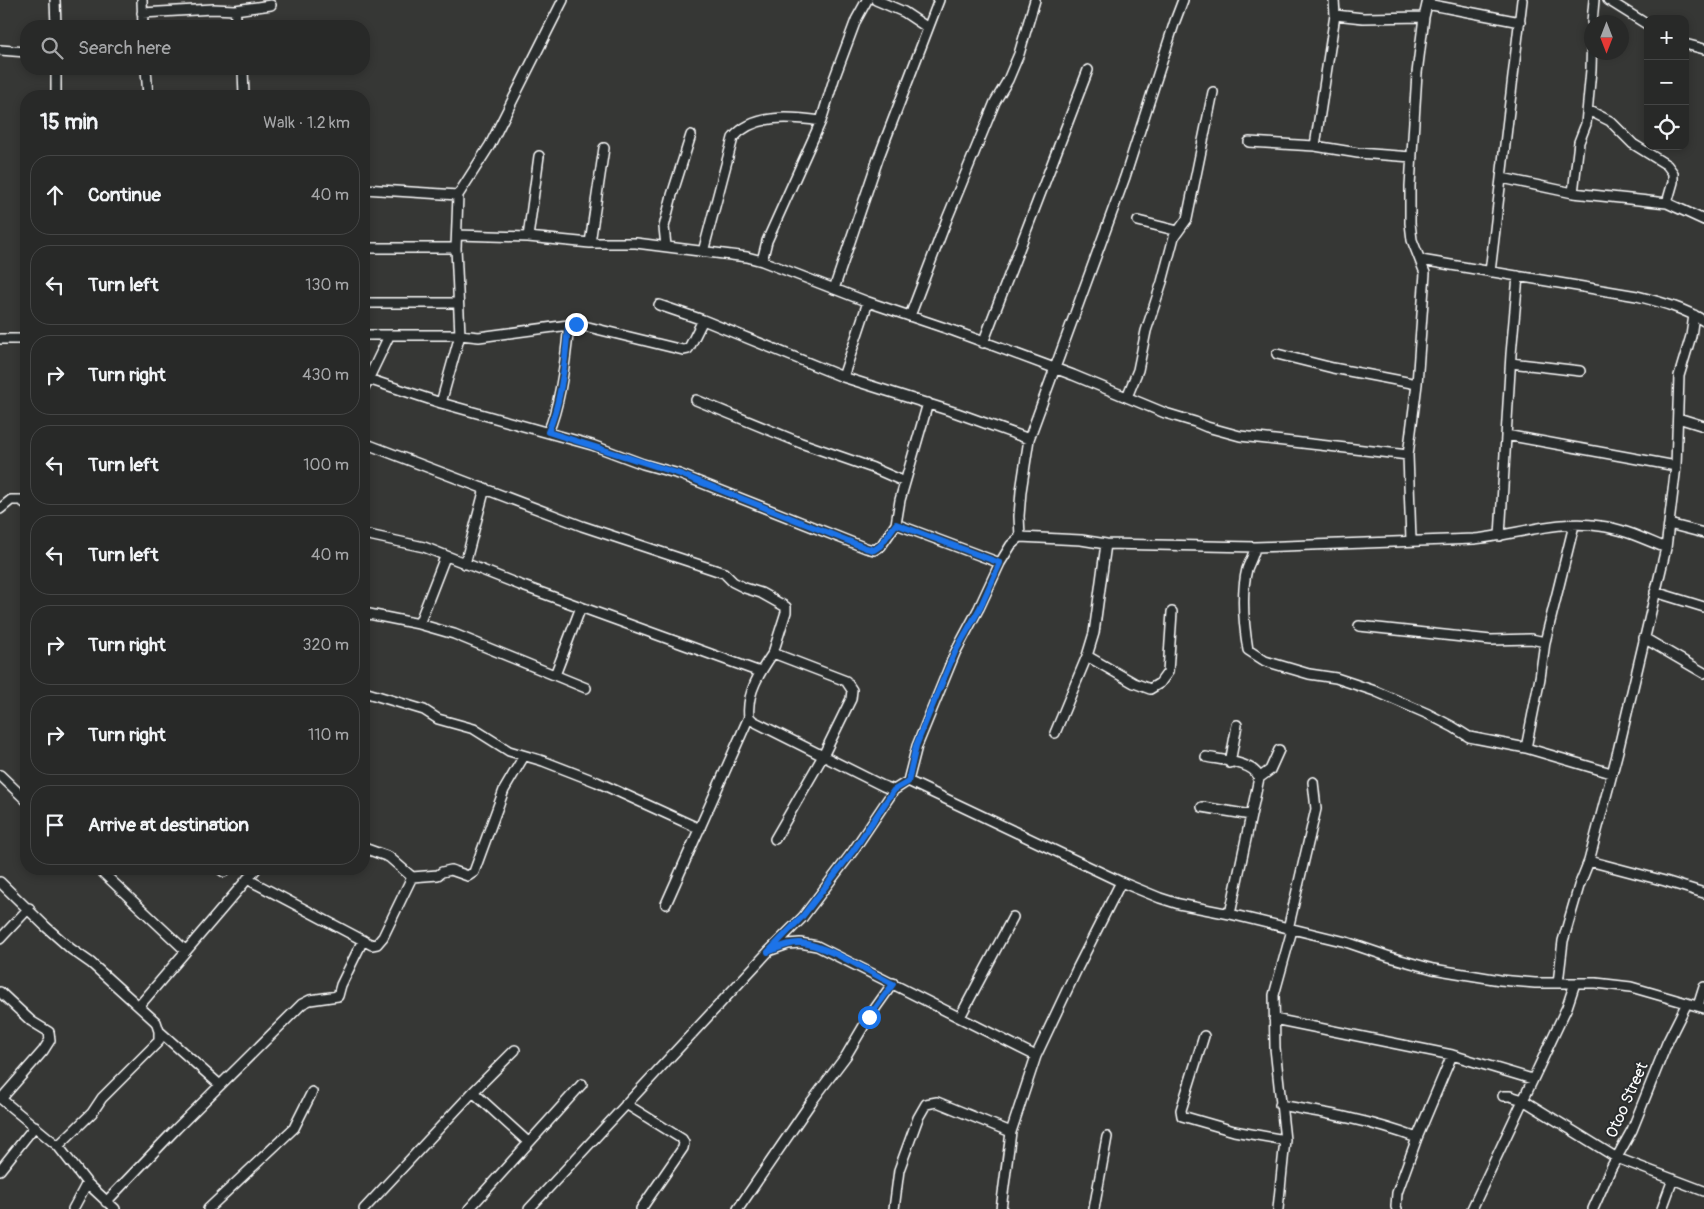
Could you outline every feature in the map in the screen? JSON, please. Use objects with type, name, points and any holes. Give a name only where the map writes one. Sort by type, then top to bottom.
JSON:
[{"type":"street","points":[[55,0],[56,20]]},
{"type":"street","points":[[142,0],[143,20]]},
{"type":"street","points":[[442,404],[460,335],[457,303],[456,248],[458,195],[490,145],[564,0]]},
{"type":"street","points":[[762,261],[768,241],[821,121],[856,20],[867,0]]},
{"type":"street","points":[[876,0],[904,12],[928,28]]},
{"type":"street","points":[[834,289],[878,159],[939,0]]},
{"type":"street","points":[[910,316],[992,110],[1019,54],[1035,0]]},
{"type":"street","points":[[1020,537],[1021,491],[1030,439],[1125,177],[1183,0]]},
{"type":"street","points":[[1315,146],[1335,15],[1334,0]]},
{"type":"street","points":[[1490,272],[1522,0]]},
{"type":"street","points":[[1593,15],[1594,0]]},
{"type":"street","points":[[1609,0],[1644,22]]},
{"type":"street","points":[[1412,540],[1408,455],[1418,384],[1425,273],[1412,240],[1410,223],[1417,73],[1424,17],[1428,2],[1520,22]]},
{"type":"street","points":[[142,13],[213,9],[235,10],[271,5]]},
{"type":"street","points":[[235,10],[236,20]]},
{"type":"street","points":[[1335,15],[1363,18],[1424,17]]},
{"type":"street","points":[[1689,45],[1704,49]]},
{"type":"street","points":[[0,50],[20,52]]},
{"type":"street","points":[[1573,193],[1579,142],[1586,124],[1592,60]]},
{"type":"street","points":[[983,343],[1088,70]]},
{"type":"street","points":[[56,75],[56,90]]},
{"type":"street","points":[[146,75],[148,90]]},
{"type":"street","points":[[243,75],[244,90]]},
{"type":"street","points":[[1127,396],[1138,370],[1146,331],[1174,237],[1187,218],[1212,92]]},
{"type":"street","points":[[1588,110],[1610,121],[1633,144],[1667,165],[1673,173],[1673,182],[1667,204]]},
{"type":"street","points":[[703,252],[733,138],[740,131],[757,122],[775,118],[797,117],[821,121]]},
{"type":"street","points":[[666,246],[664,227],[672,194],[691,135]]},
{"type":"street","points":[[1249,142],[1315,146],[1358,153],[1412,156]]},
{"type":"street","points":[[590,243],[604,148]]},
{"type":"street","points":[[528,237],[539,156]]},
{"type":"street","points":[[1502,178],[1573,193],[1667,204],[1704,220]]},
{"type":"street","points":[[370,189],[458,195]]},
{"type":"street","points":[[1138,221],[1178,231]]},
{"type":"street","points":[[457,235],[528,237],[590,243],[628,243],[747,257],[1073,375],[1165,413],[1207,427],[1240,436],[1408,455]]},
{"type":"street","points":[[370,248],[456,248]]},
{"type":"street","points":[[1421,260],[1637,296],[1661,302],[1694,314],[1704,321]]},
{"type":"street","points":[[1500,536],[1518,276]]},
{"type":"street","points":[[843,377],[868,302]]},
{"type":"street","points":[[370,303],[457,303]]},
{"type":"street","points":[[659,305],[702,320],[843,377],[1030,439]]},
{"type":"street","points":[[1558,983],[1564,940],[1579,886],[1589,861],[1666,548],[1676,466],[1679,376],[1691,336],[1694,314]]},
{"type":"street","points":[[370,335],[460,335],[479,337],[576,324],[683,350],[688,349],[690,346],[702,320]]},
{"type":"street","points":[[548,432],[558,397],[566,351],[568,324]]},
{"type":"street","points":[[370,375],[389,336]]},
{"type":"street","points":[[0,339],[20,339]]},
{"type":"street","points":[[1277,354],[1333,368],[1418,384]]},
{"type":"street","points":[[1511,363],[1580,371]]},
{"type":"street","points":[[370,380],[442,404],[548,432],[680,474],[874,550],[880,546],[896,524],[905,482],[928,404]]},
{"type":"street","points":[[696,400],[801,443],[873,468],[905,482]]},
{"type":"street","points":[[1678,418],[1704,426]]},
{"type":"street","points":[[1506,436],[1676,466]]},
{"type":"street","points":[[370,445],[582,526],[724,573],[733,582],[773,599],[786,607],[772,653],[760,672],[750,697],[749,717],[666,904]]},
{"type":"street","points":[[465,564],[485,488]]},
{"type":"street","points":[[0,509],[11,500],[20,500]]},
{"type":"street","points":[[896,524],[1000,563]]},
{"type":"street","points":[[1670,524],[1704,533]]},
{"type":"street","points":[[1526,748],[1545,642],[1574,525]]},
{"type":"street","points":[[529,1209],[802,917],[853,851],[894,790],[908,782],[916,746],[955,652],[980,608],[1000,563],[1011,545],[1020,537],[1081,540],[1106,544],[1255,547],[1474,539],[1539,528],[1599,525],[1627,532],[1666,548]]},
{"type":"street","points":[[370,535],[424,547],[465,564],[760,672]]},
{"type":"street","points":[[1055,732],[1088,656],[1096,618],[1106,544]]},
{"type":"street","points":[[1255,547],[1254,555],[1248,568],[1245,590],[1244,628],[1248,650],[1265,661],[1309,674],[1336,678],[1375,691],[1428,714],[1469,737],[1526,748],[1611,773]]},
{"type":"street","points":[[420,624],[445,556]]},
{"type":"street","points":[[1655,592],[1704,607]]},
{"type":"street","points":[[555,675],[581,607]]},
{"type":"street","points":[[1088,656],[1150,689],[1160,683],[1168,672],[1172,612]]},
{"type":"street","points":[[370,613],[420,624],[454,634],[586,688]]},
{"type":"street","points":[[1359,626],[1491,640],[1531,639],[1545,642]]},
{"type":"street","points":[[1644,638],[1704,673]]},
{"type":"street","points":[[772,653],[846,681],[852,690],[851,700],[823,756],[775,839]]},
{"type":"street","points":[[370,694],[424,710],[438,719],[474,728],[503,748],[597,782],[700,828]]},
{"type":"street","points":[[749,717],[753,721],[894,790]]},
{"type":"street","points":[[1230,763],[1237,725]]},
{"type":"street","points":[[1259,778],[1270,770],[1279,750]]},
{"type":"street","points":[[370,850],[388,857],[412,876],[438,875],[451,870],[468,876],[472,874],[504,790],[524,756]]},
{"type":"street","points":[[1206,757],[1250,767],[1257,772],[1259,778],[1230,914]]},
{"type":"street","points":[[0,776],[20,794]]},
{"type":"street","points":[[908,782],[1121,882],[1179,904],[1230,914],[1346,942],[1434,969],[1500,980],[1575,982],[1631,987],[1701,1007],[1704,987]]},
{"type":"street","points":[[1278,1209],[1285,1140],[1280,1105],[1274,995],[1316,809],[1313,782]]},
{"type":"street","points":[[1202,807],[1251,815]]},
{"type":"street","points":[[1589,861],[1665,881],[1704,894]]},
{"type":"street","points":[[105,875],[186,951]]},
{"type":"street","points":[[139,1006],[251,875]]},
{"type":"street","points":[[247,879],[372,945],[377,944],[382,937],[412,876]]},
{"type":"street","points":[[0,882],[52,932],[91,963],[139,1006],[156,1022],[159,1031],[158,1041],[102,1098],[92,1113],[58,1146]]},
{"type":"street","points":[[1001,1209],[1011,1132],[1036,1056],[1121,882]]},
{"type":"street","points":[[0,939],[29,908]]},
{"type":"street","points":[[960,1017],[1013,918]]},
{"type":"street","points":[[106,1202],[302,1004],[310,1000],[338,996],[341,985],[363,940]]},
{"type":"street","points":[[768,952],[788,944],[800,943],[817,946],[1036,1056]]},
{"type":"street","points":[[1472,1209],[1567,1007],[1575,982]]},
{"type":"street","points":[[738,1209],[812,1101],[846,1056],[869,1017],[893,984]]},
{"type":"street","points":[[0,992],[30,1020],[49,1032],[51,1036],[43,1051],[0,1098],[58,1146],[87,1183],[115,1209]]},
{"type":"street","name":"Otoo Street","points":[[1593,1209],[1606,1179],[1632,1130],[1667,1043],[1687,1003]]},
{"type":"street","points":[[1274,1020],[1452,1055],[1532,1079]]},
{"type":"street","points":[[159,1031],[220,1086]]},
{"type":"street","points":[[1204,1036],[1181,1110],[1182,1116],[1234,1131],[1285,1140]]},
{"type":"street","points":[[364,1209],[472,1092],[515,1050]]},
{"type":"street","points":[[1397,1209],[1397,1193],[1417,1138],[1452,1055]]},
{"type":"street","points":[[469,1209],[582,1084]]},
{"type":"street","points":[[208,1209],[294,1128],[312,1092]]},
{"type":"street","points":[[472,1092],[528,1142]]},
{"type":"street","points":[[1502,1096],[1523,1100],[1617,1158],[1704,1191]]},
{"type":"street","points":[[894,1209],[899,1170],[918,1118],[926,1104],[937,1102],[1011,1132]]},
{"type":"street","points":[[626,1104],[682,1139],[684,1143],[641,1209]]},
{"type":"street","points":[[1280,1105],[1390,1127],[1417,1138]]},
{"type":"street","points":[[0,1170],[35,1126]]},
{"type":"street","points":[[1094,1209],[1107,1137]]},
{"type":"street","points":[[1662,1209],[1672,1179]]},
{"type":"street","points":[[73,1209],[87,1183]]},
{"type":"route","points":[[576,324],[568,324],[558,397],[548,432],[680,474],[866,548],[874,550],[880,546],[896,524],[1000,563],[980,608],[955,652],[928,716],[916,746],[908,782],[894,790],[853,851],[802,917],[768,952],[788,944],[800,943],[817,946],[893,984],[869,1017]]}]
